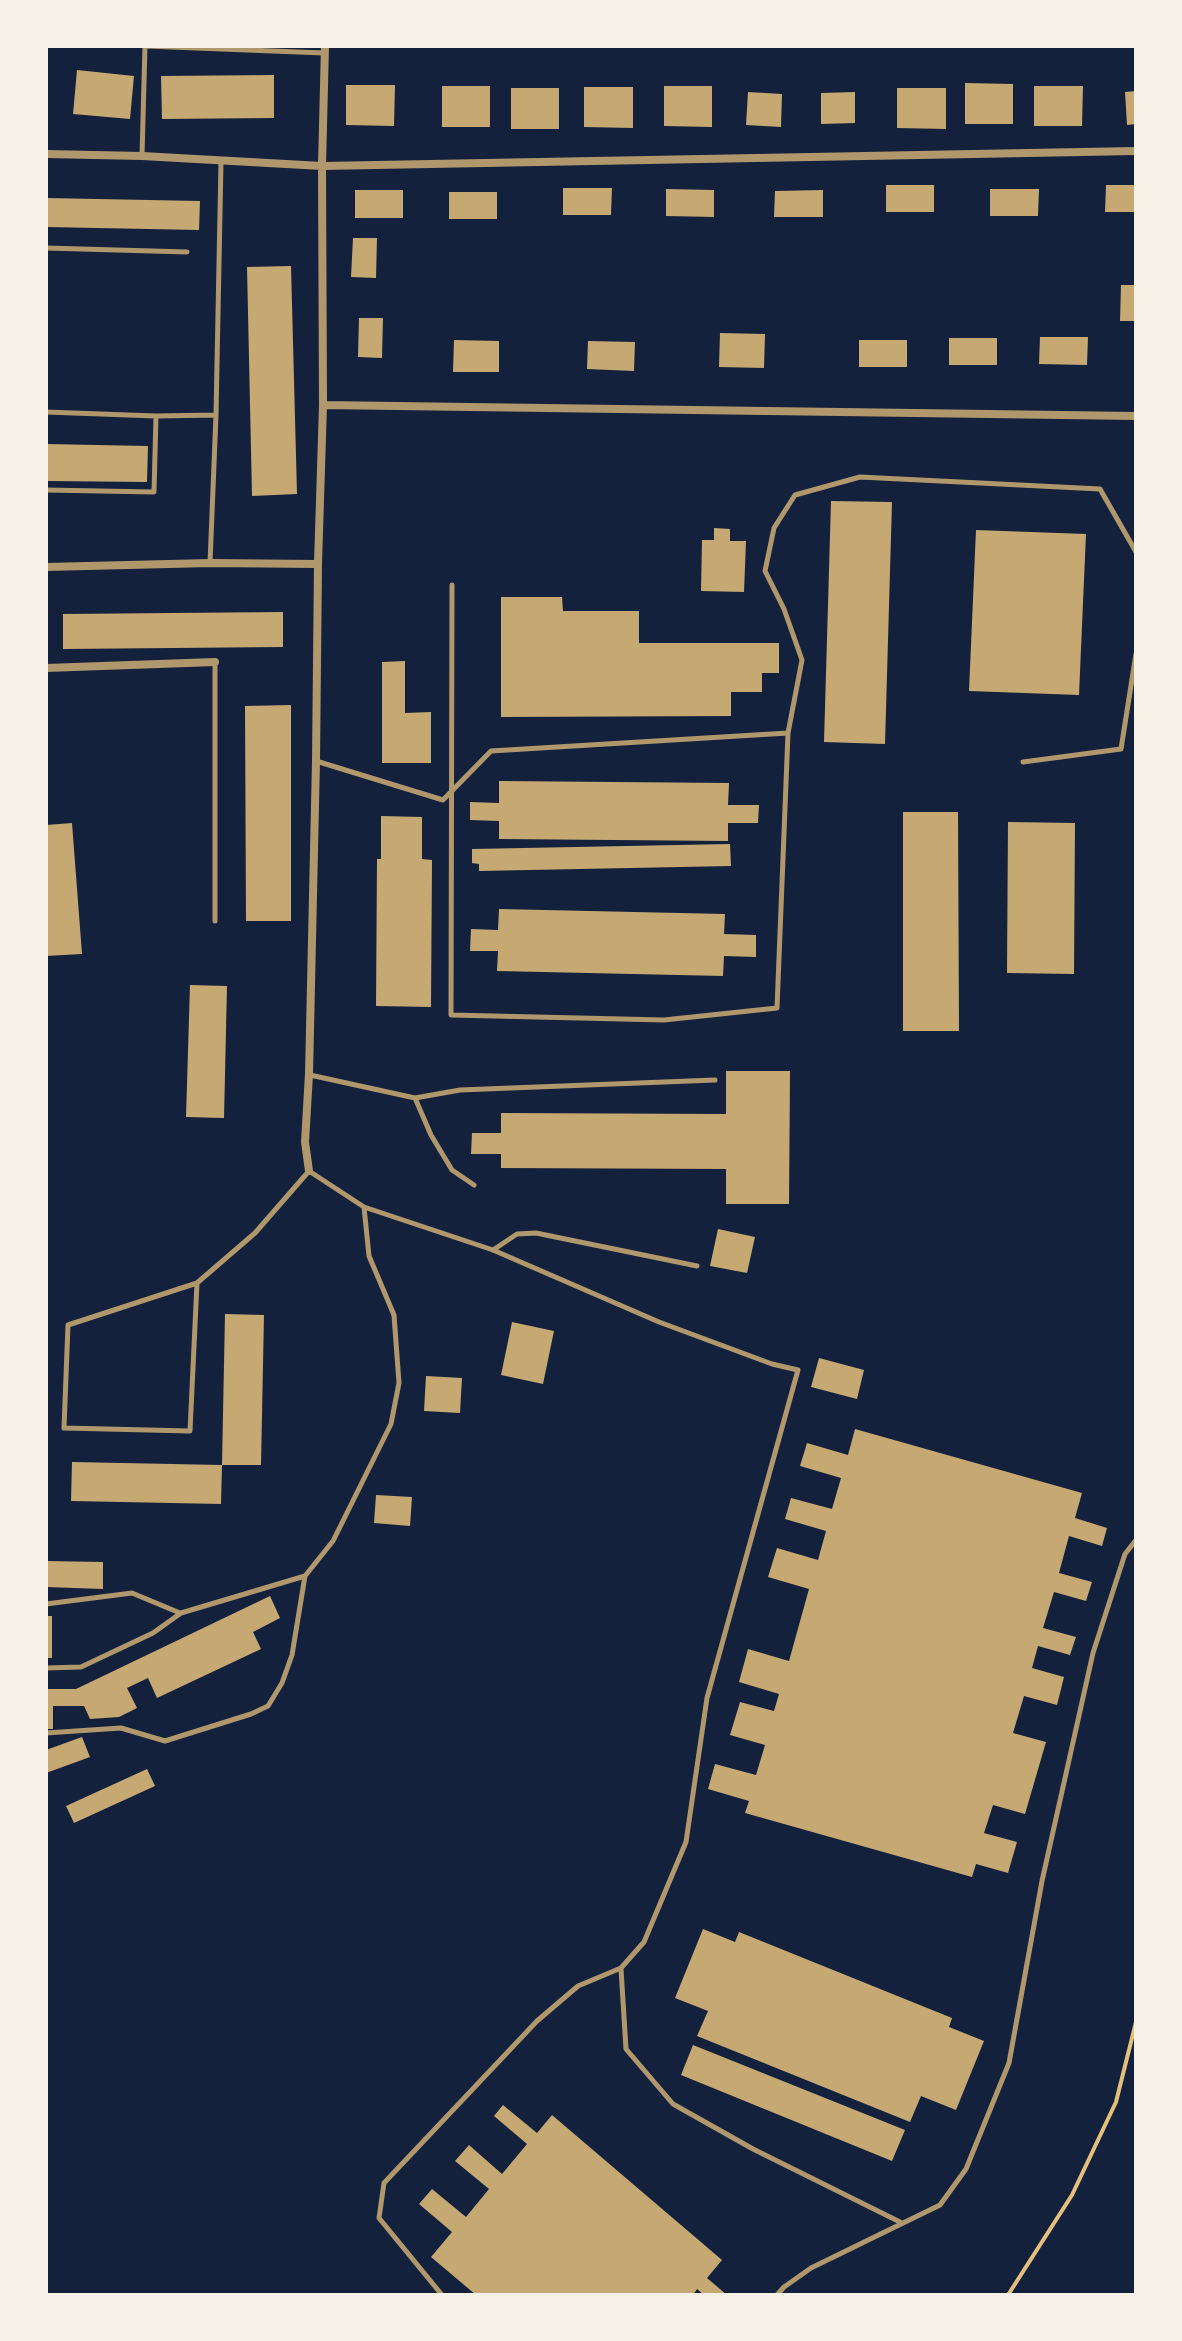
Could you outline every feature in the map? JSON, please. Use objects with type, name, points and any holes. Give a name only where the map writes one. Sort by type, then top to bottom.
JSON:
[{"type":"street","points":[[309,1171],[305,1142],[323,405],[325,50]]},
{"type":"street","points":[[46,154],[322,166],[1136,151]]},
{"type":"street","points":[[323,405],[1136,416]]},
{"type":"street","points":[[46,567],[318,564]]},
{"type":"street","points":[[46,668],[215,662]]},
{"type":"lane","points":[[142,156],[145,46],[325,50]]},
{"type":"lane","points":[[210,563],[221,162]]},
{"type":"lane","points":[[46,248],[187,252]]},
{"type":"lane","points":[[46,412],[216,415]]},
{"type":"lane","points":[[46,490],[154,492],[156,416]]},
{"type":"lane","points":[[452,585],[451,1015],[664,1020],[777,1008],[788,733],[802,660],[784,609],[765,571],[774,528],[795,495],[860,477],[1100,489],[1136,552]]},
{"type":"lane","points":[[1023,762],[1121,749],[1136,654]]},
{"type":"lane","points":[[215,662],[215,921]]},
{"type":"lane","points":[[316,761],[443,800],[491,751],[788,733]]},
{"type":"lane","points":[[309,1074],[415,1098],[460,1090],[715,1080]]},
{"type":"lane","points":[[415,1098],[431,1135],[452,1170],[474,1185]]},
{"type":"lane","points":[[197,1283],[190,1431],[64,1428],[68,1325],[197,1283],[255,1233],[309,1171],[364,1207],[493,1250],[659,1322],[772,1364],[798,1370],[707,1698],[686,1842],[644,1942],[621,1968],[578,1986],[537,2021],[384,2183],[379,2218],[442,2295]]},
{"type":"lane","points":[[46,1733],[121,1728],[165,1741],[268,1706],[282,1683],[292,1655],[305,1576],[333,1541],[391,1424],[399,1383],[394,1315],[369,1256],[364,1207]]},
{"type":"lane","points":[[493,1250],[517,1234],[536,1233],[697,1266]]},
{"type":"lane","points":[[777,2295],[811,2268],[940,2205],[966,2169],[1009,2063],[1042,1881],[1093,1653],[1125,1554],[1136,1540]]},
{"type":"lane","points":[[46,1668],[81,1667],[153,1633],[181,1613],[305,1576]]},
{"type":"lane","points":[[46,1604],[132,1593],[181,1613]]},
{"type":"lane","points":[[621,1968],[626,2049],[673,2104],[753,2149],[903,2223]]},
{"type":"path","points":[[1008,2295],[1072,2195],[1110,2116],[1136,2022]]},
{"type":"building","points":[[77,70],[134,76],[130,119],[73,114]]},
{"type":"building","points":[[274,75],[274,118],[162,119],[161,76]]},
{"type":"building","points":[[965,83],[1013,84],[1013,124],[965,124]]},
{"type":"building","points":[[346,85],[395,85],[394,126],[346,125]]},
{"type":"building","points":[[442,86],[490,86],[490,127],[442,127]]},
{"type":"building","points":[[664,86],[712,86],[712,127],[664,126]]},
{"type":"building","points":[[1034,86],[1083,86],[1082,126],[1034,126]]},
{"type":"building","points":[[584,87],[633,87],[633,128],[584,127]]},
{"type":"building","points":[[511,88],[559,88],[559,129],[511,129]]},
{"type":"building","points":[[897,88],[946,88],[946,129],[897,128]]},
{"type":"building","points":[[1136,91],[1136,124],[1127,125],[1125,92]]},
{"type":"building","points":[[748,92],[782,94],[781,127],[746,125]]},
{"type":"building","points":[[855,92],[855,123],[821,124],[821,93]]},
{"type":"building","points":[[886,185],[934,185],[934,212],[886,212]]},
{"type":"building","points":[[1106,185],[1136,185],[1136,212],[1105,212]]},
{"type":"building","points":[[563,188],[612,188],[611,215],[563,215]]},
{"type":"building","points":[[666,189],[714,190],[714,217],[666,216]]},
{"type":"building","points":[[990,189],[1039,189],[1038,216],[990,216]]},
{"type":"building","points":[[355,190],[403,190],[403,218],[355,218]]},
{"type":"building","points":[[823,190],[823,217],[774,217],[775,191]]},
{"type":"building","points":[[449,192],[497,192],[497,219],[449,219]]},
{"type":"building","points":[[46,198],[200,201],[199,230],[46,227]]},
{"type":"building","points":[[353,238],[377,238],[376,278],[351,277]]},
{"type":"building","points":[[291,266],[297,494],[252,496],[247,267]]},
{"type":"building","points":[[1121,285],[1136,285],[1136,321],[1120,321]]},
{"type":"building","points":[[359,318],[383,318],[382,358],[358,357]]},
{"type":"building","points":[[720,333],[765,334],[764,368],[719,367]]},
{"type":"building","points":[[1040,337],[1088,337],[1087,365],[1039,364]]},
{"type":"building","points":[[949,338],[997,338],[997,365],[949,365]]},
{"type":"building","points":[[454,340],[499,341],[499,372],[453,372]]},
{"type":"building","points":[[859,340],[907,340],[907,367],[859,367]]},
{"type":"building","points":[[588,341],[635,342],[634,371],[587,369]]},
{"type":"building","points":[[46,444],[148,446],[147,482],[46,481]]},
{"type":"building","points":[[831,501],[892,502],[885,744],[824,742]]},
{"type":"building","points":[[714,528],[730,529],[730,541],[746,541],[744,592],[701,591],[702,540],[714,540]]},
{"type":"building","points":[[976,530],[1086,534],[1079,695],[969,691]]},
{"type":"building","points":[[501,597],[562,597],[563,611],[639,611],[639,643],[779,643],[779,673],[762,673],[762,692],[731,692],[731,716],[501,717]]},
{"type":"building","points":[[283,612],[283,647],[63,649],[63,614]]},
{"type":"building","points":[[405,661],[405,713],[431,712],[431,763],[382,763],[382,662]]},
{"type":"building","points":[[291,705],[291,921],[246,921],[245,706]]},
{"type":"building","points":[[499,781],[729,783],[728,805],[759,805],[758,823],[728,823],[728,841],[499,839],[499,821],[470,820],[470,802],[499,803]]},
{"type":"building","points":[[903,812],[958,812],[959,1031],[903,1031]]},
{"type":"building","points":[[381,816],[422,817],[422,859],[432,860],[431,1007],[376,1006],[377,859],[381,859]]},
{"type":"building","points":[[1008,822],[1075,823],[1074,974],[1007,973]]},
{"type":"building","points":[[72,823],[82,954],[46,956],[46,825]]},
{"type":"building","points":[[730,844],[731,866],[479,871],[479,864],[472,863],[472,849]]},
{"type":"building","points":[[499,909],[725,914],[724,934],[756,935],[756,957],[724,956],[723,976],[497,971],[498,951],[470,951],[471,929],[498,930]]},
{"type":"building","points":[[190,985],[227,986],[224,1118],[186,1117]]},
{"type":"building","points":[[726,1071],[790,1071],[789,1204],[726,1204],[726,1169],[501,1168],[501,1154],[471,1154],[472,1133],[501,1133],[501,1113],[726,1114]]},
{"type":"building","points":[[718,1229],[755,1237],[747,1273],[710,1266]]},
{"type":"building","points":[[225,1314],[264,1315],[261,1465],[222,1465]]},
{"type":"building","points":[[512,1322],[554,1331],[543,1384],[501,1375]]},
{"type":"building","points":[[819,1358],[864,1370],[857,1399],[811,1387]]},
{"type":"building","points":[[426,1376],[462,1378],[460,1413],[424,1411]]},
{"type":"building","points":[[855,1429],[1082,1493],[1075,1518],[1107,1528],[1102,1546],[1069,1536],[1059,1573],[1092,1582],[1086,1601],[1054,1592],[1043,1628],[1076,1637],[1070,1655],[1038,1646],[1032,1668],[1064,1677],[1057,1705],[1024,1696],[1013,1733],[1046,1742],[1025,1814],[993,1805],[984,1833],[1017,1842],[1008,1873],[976,1864],[972,1877],[745,1813],[749,1801],[708,1789],[715,1764],[756,1775],[765,1745],[730,1735],[740,1702],[774,1711],[779,1694],[739,1682],[748,1649],[789,1661],[809,1589],[768,1577],[777,1548],[818,1560],[826,1531],[785,1519],[791,1498],[832,1509],[841,1478],[800,1466],[807,1443],[848,1455]]},
{"type":"building","points":[[72,1462],[222,1465],[221,1504],[71,1501]]},
{"type":"building","points":[[376,1495],[412,1497],[410,1526],[374,1523]]},
{"type":"building","points":[[46,1561],[103,1562],[103,1589],[46,1587]]},
{"type":"building","points":[[270,1596],[280,1618],[253,1632],[261,1649],[157,1698],[148,1678],[127,1688],[137,1708],[119,1717],[90,1719],[84,1706],[53,1706],[53,1729],[46,1729],[46,1689],[76,1689]]},
{"type":"building","points":[[46,1616],[52,1616],[52,1658],[46,1658]]},
{"type":"building","points":[[82,1737],[90,1757],[46,1773],[46,1750]]},
{"type":"building","points":[[147,1769],[155,1786],[74,1823],[66,1806]]},
{"type":"building","points":[[703,1929],[735,1942],[739,1932],[952,2018],[949,2027],[984,2041],[956,2110],[921,2096],[910,2122],[697,2036],[708,2011],[675,1998]]},
{"type":"building","points":[[693,2045],[905,2130],[892,2161],[681,2075]]},
{"type":"building","points":[[503,2105],[537,2133],[552,2115],[722,2260],[707,2278],[727,2295],[704,2295],[697,2289],[693,2295],[476,2295],[431,2257],[452,2232],[419,2204],[432,2189],[466,2217],[489,2189],[455,2161],[469,2145],[502,2174],[527,2144],[494,2116]]}]
